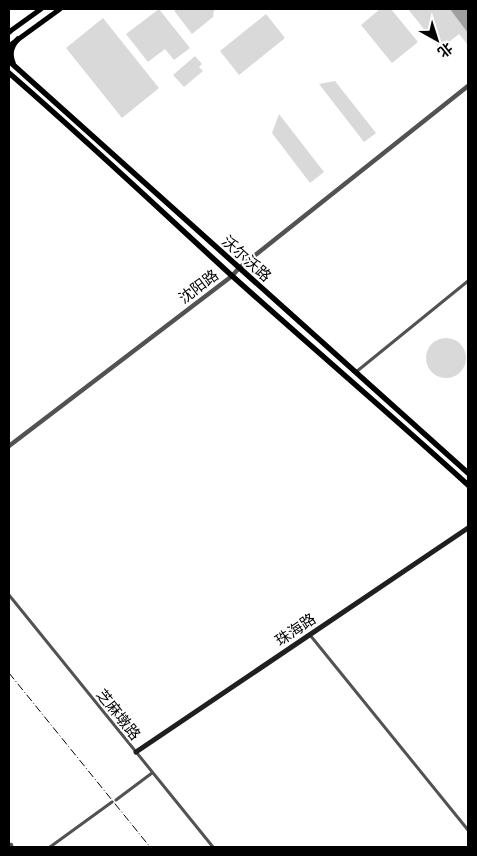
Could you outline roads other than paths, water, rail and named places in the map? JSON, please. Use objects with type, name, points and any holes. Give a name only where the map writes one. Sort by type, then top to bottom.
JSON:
[{"type":"highway","points":[[11,63],[12,48],[18,38]]},
{"type":"highway","name":"沃尔沃路","points":[[11,63],[468,473]]},
{"type":"highway","name":"沃尔沃路","points":[[9,73],[232,276],[468,485]]},
{"type":"main road","points":[[9,31],[41,9]]},
{"type":"main road","points":[[9,46],[60,9]]},
{"type":"main road","name":"珠海路","points":[[136,752],[468,528]]},
{"type":"street","name":"沈阳路","points":[[9,446],[232,276],[239,268],[468,86]]},
{"type":"street","points":[[356,372],[468,281]]},
{"type":"street","name":"芝麻墩路","points":[[9,595],[213,847]]},
{"type":"street","points":[[309,635],[468,830]]},
{"type":"street","points":[[50,847],[152,773]]},
{"type":"railway","points":[[9,673],[150,847]]}]
